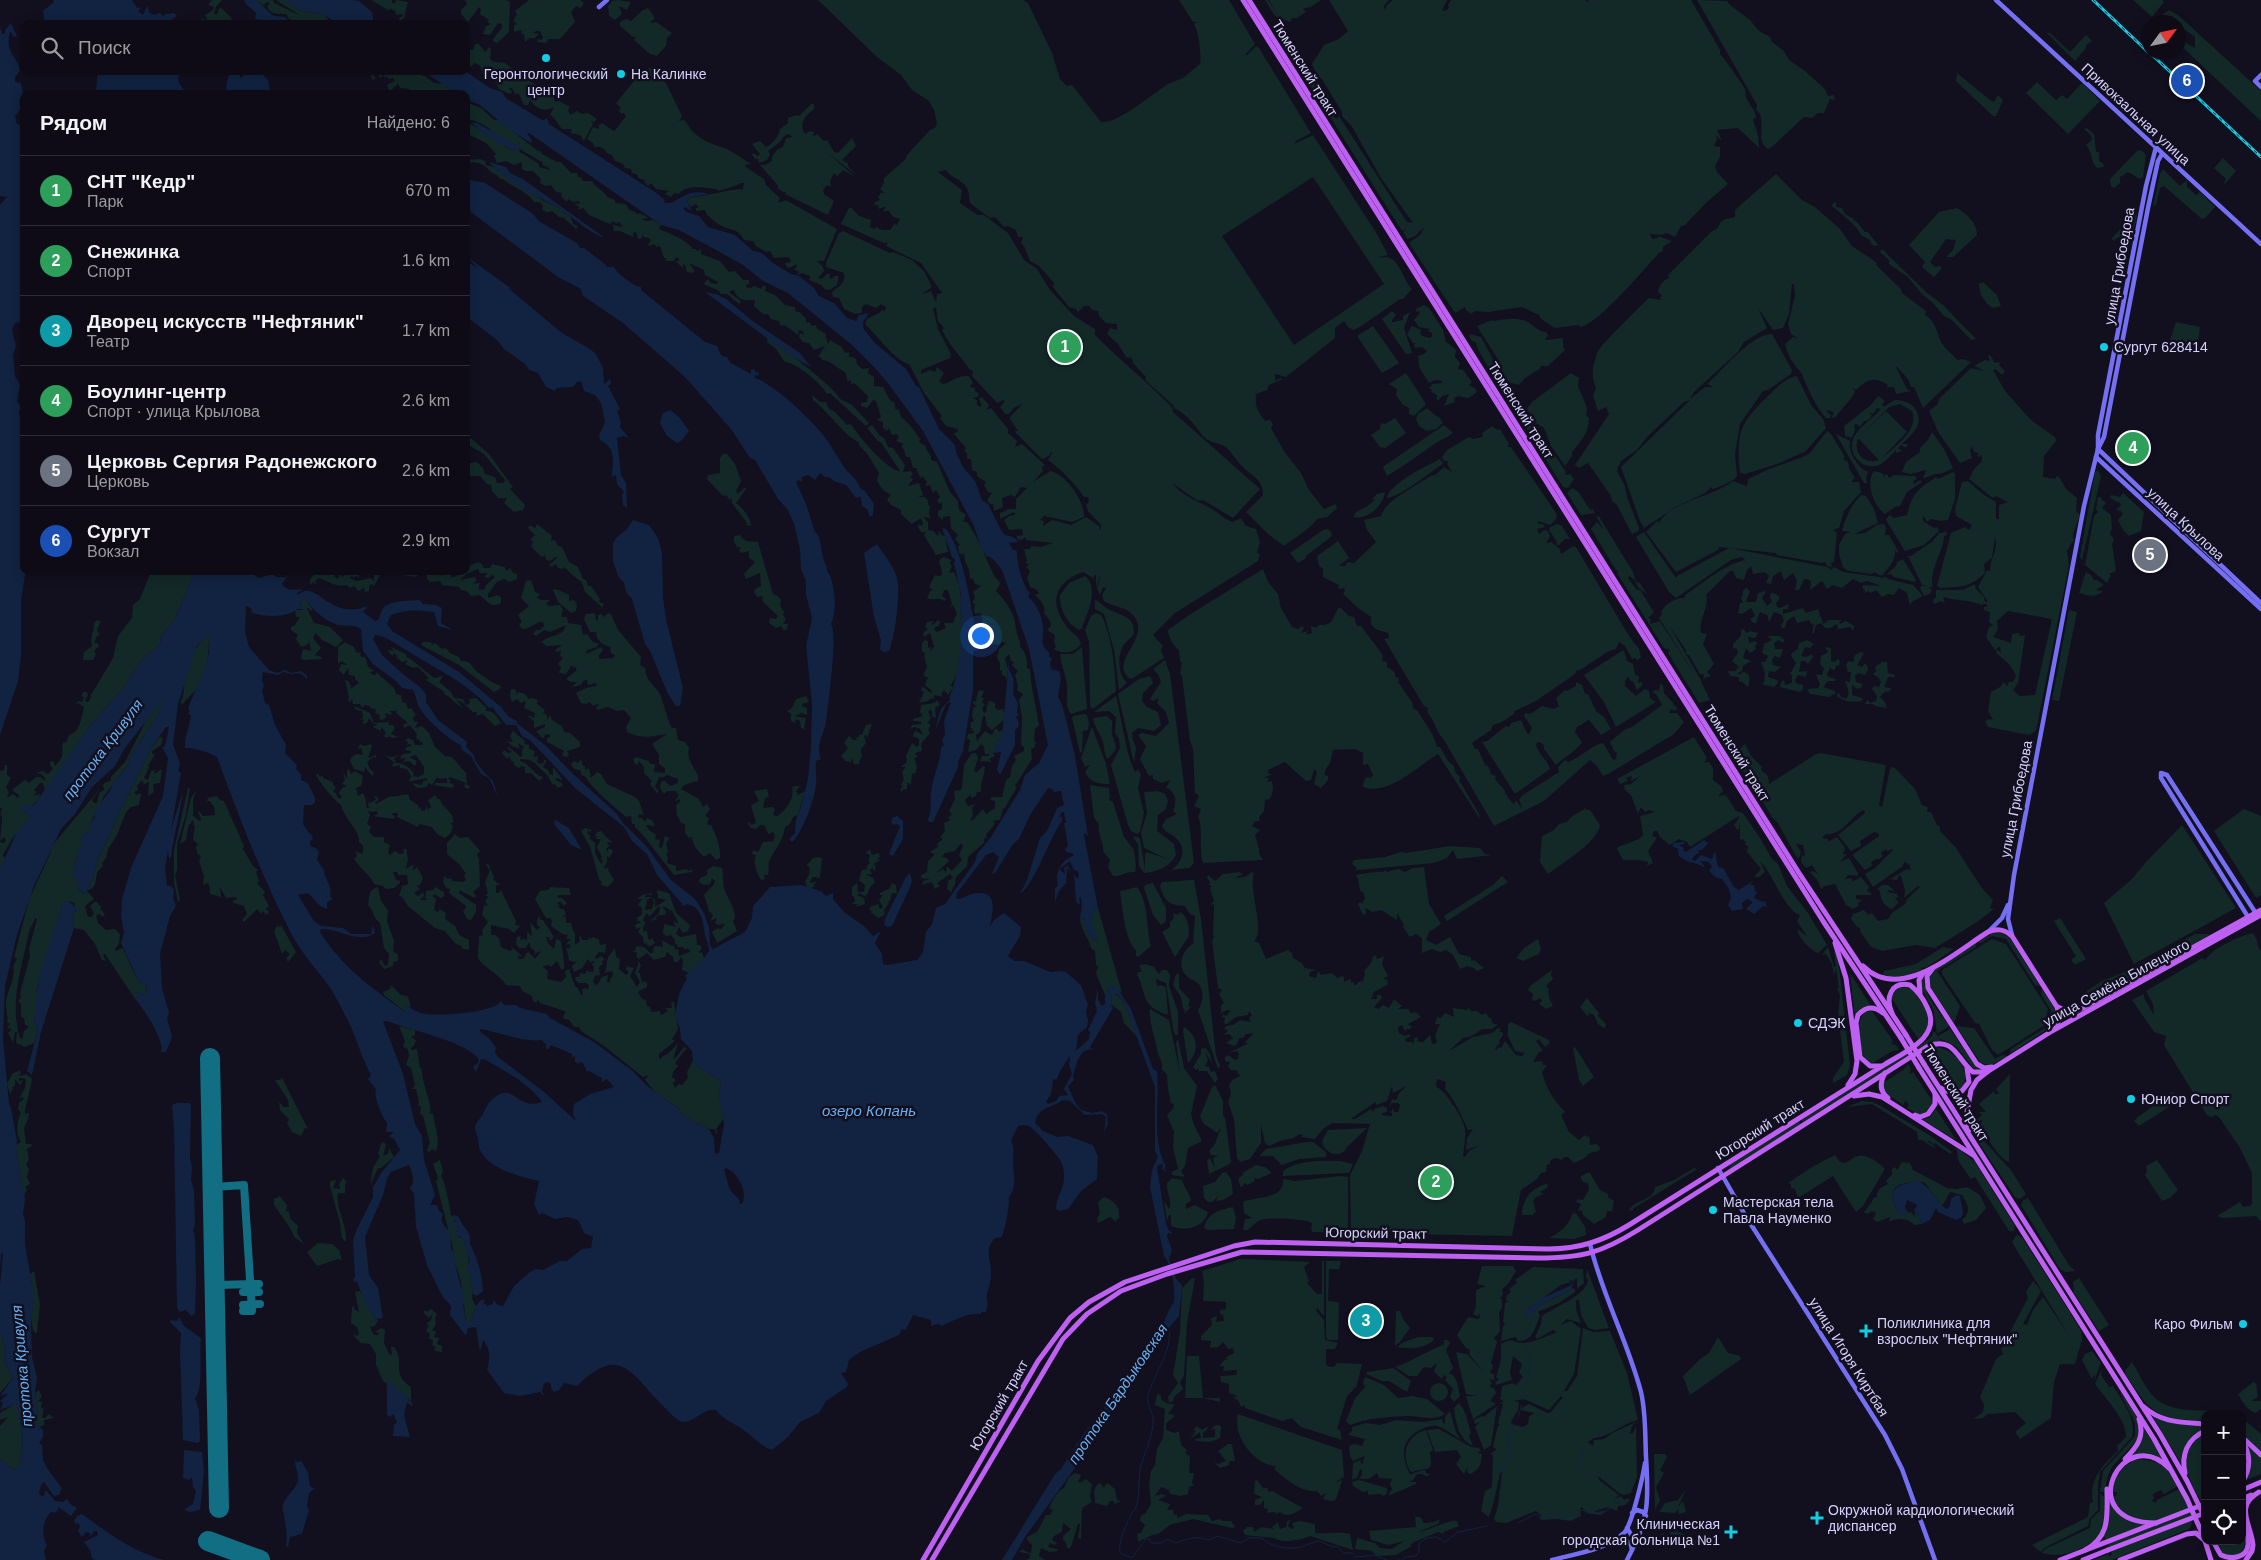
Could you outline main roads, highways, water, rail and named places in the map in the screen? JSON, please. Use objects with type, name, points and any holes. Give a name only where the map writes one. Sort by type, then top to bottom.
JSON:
[{"type":"main road","points":[[599,8],[607,0]]},
{"type":"main road","name":"Тюменский тракт","points":[[1243,0],[1823,920],[1890,1015]]},
{"type":"main road","name":"Тюменский тракт","points":[[1248,0],[1799,873],[1854,955],[1983,1168],[2137,1412],[2179,1482],[2201,1531]]},
{"type":"main road","name":"Привокзальная улица","points":[[1996,0],[2261,244]]},
{"type":"main road","points":[[2261,75],[2255,81],[2261,87]]},
{"type":"main road","name":"улица Грибоедова","points":[[2098,449],[2098,435],[2144,194],[2156,147]]},
{"type":"main road","name":"улица Грибоедова","points":[[2010,902],[2064,607],[2096,457],[2104,437],[2152,189],[2158,161],[2162,154]]},
{"type":"main road","name":"улица Крылова","points":[[2098,449],[2261,603]]},
{"type":"main road","name":"улица Крылова","points":[[2096,457],[2261,609]]},
{"type":"main road","points":[[2249,919],[2161,778],[2162,772],[2167,775],[2258,915]]},
{"type":"main road","points":[[1854,955],[1872,974],[1883,979],[1904,979],[1935,966],[1988,932],[2002,918],[2010,902]]},
{"type":"main road","points":[[2010,902],[2008,924],[2012,936],[2057,1007],[2060,1020],[2052,1031]]},
{"type":"main road","name":"улица Семёна Билецкого","points":[[2057,1007],[2070,1013],[2083,1008],[2258,915],[2261,910]]},
{"type":"main road","name":"улица Семёна Билецкого","points":[[1987,1072],[2052,1031],[2249,919]]},
{"type":"main road","points":[[1823,920],[1833,938],[1844,971],[1855,1052],[1855,1074],[1844,1089]]},
{"type":"main road","points":[[1988,932],[2001,930],[2012,936]]},
{"type":"main road","points":[[1935,966],[1927,976],[1928,988],[1977,1064],[1984,1068],[1997,1066]]},
{"type":"main road","points":[[1921,996],[1918,980],[1927,970]]},
{"type":"main road","points":[[1890,1015],[1888,998],[1894,988],[1907,984],[1914,988],[1921,996]]},
{"type":"main road","name":"Югорский тракт","points":[[923,1560],[1038,1361],[1055,1336],[1070,1318],[1089,1302],[1111,1288],[1135,1278],[1247,1243],[1548,1249],[1590,1244],[1620,1230],[1924,1039],[1930,1030],[1932,1020],[1921,996]]},
{"type":"main road","points":[[1884,1065],[1870,1066],[1860,1057],[1856,1023],[1858,1015],[1867,1008],[1877,1009],[1890,1015]]},
{"type":"main road","name":"Югорский тракт","points":[[932,1560],[1068,1332],[1095,1307],[1121,1290],[1194,1266],[1248,1251],[1538,1258],[1563,1258],[1593,1253],[1616,1243],[1928,1046],[1937,1044],[1947,1045],[1962,1059]]},
{"type":"main road","points":[[1962,1059],[1973,1072],[1987,1072]]},
{"type":"main road","points":[[1886,1072],[1881,1083],[1883,1093],[1916,1116],[1924,1116],[1933,1108],[1936,1088],[1953,1093],[1966,1088],[1970,1078],[1962,1059]]},
{"type":"main road","points":[[1975,1144],[1967,1127],[1967,1112],[1973,1086],[1987,1072]]},
{"type":"main road","name":"Тюменский тракт","points":[[1936,1088],[1975,1144],[2138,1399],[2187,1481],[2201,1510]]},
{"type":"main road","points":[[1842,1101],[1860,1094],[1882,1097],[1968,1151],[1983,1168]]},
{"type":"main road","name":"улица Игоря Киртбая","points":[[1718,1168],[1890,1444],[1910,1488],[1935,1560]]},
{"type":"main road","name":"улица Игоря Киртбая","points":[[1713,1172],[1722,1177]]},
{"type":"main road","points":[[1247,1243],[1248,1251]]},
{"type":"main road","points":[[1590,1244],[1641,1393],[1648,1479],[1646,1516],[1642,1532],[1627,1560]]},
{"type":"main road","points":[[2138,1399],[2151,1413],[2165,1420],[2201,1424]]},
{"type":"main road","points":[[2103,1540],[2107,1522],[2111,1473],[2136,1447],[2141,1439],[2142,1429],[2137,1412]]},
{"type":"main road","points":[[2187,1481],[2184,1464],[2185,1451],[2192,1440],[2201,1434]]},
{"type":"main road","points":[[2246,1441],[2261,1455]]},
{"type":"main road","points":[[2246,1448],[2249,1461],[2246,1476]]},
{"type":"main road","points":[[2156,1523],[2134,1521],[2122,1515],[2113,1504],[2108,1492],[2118,1469],[2128,1459],[2149,1456],[2160,1461],[2172,1471],[2179,1482]]},
{"type":"main road","points":[[1552,1560],[1596,1548],[1612,1541],[1627,1528],[1646,1457]]},
{"type":"main road","points":[[2246,1488],[2261,1482]]},
{"type":"main road","points":[[2246,1497],[2260,1492]]},
{"type":"main road","points":[[2246,1560],[2253,1545],[2245,1510],[2249,1499],[2260,1492]]},
{"type":"main road","points":[[2060,1560],[2103,1540],[2156,1523],[2201,1506]]},
{"type":"main road","points":[[1632,1513],[1637,1510],[1643,1512],[1646,1516]]},
{"type":"main road","points":[[2083,1560],[2201,1515]]},
{"type":"main road","points":[[2187,1534],[2193,1527],[2196,1519]]},
{"type":"main road","points":[[1627,1528],[1632,1536],[1642,1532]]},
{"type":"main road","points":[[2120,1560],[2187,1534],[2196,1533],[2201,1537]]},
{"type":"main road","points":[[2215,1545],[2222,1556],[2227,1559],[2236,1560],[2243,1556],[2247,1550],[2246,1534]]},
{"type":"main road","points":[[1612,1541],[1626,1541],[1631,1545],[1632,1551]]},
{"type":"main road","name":"Тюменский тракт","points":[[2206,1545],[2211,1560]]},
{"type":"main road","points":[[2214,1545],[2219,1560]]},
{"type":"water","points":[[53,0],[132,0],[137,8],[140,7],[139,12],[143,15],[147,6],[150,13],[154,15],[160,13],[164,17],[165,14],[174,13],[177,16],[173,20],[44,20],[43,11],[54,2]]},
{"type":"water","points":[[244,0],[256,0],[274,16],[285,17],[288,20],[255,19],[256,13]]},
{"type":"water","points":[[285,0],[352,0],[359,1],[372,12],[373,20],[332,20],[325,16],[298,10]]},
{"type":"water","points":[[11,23],[17,36],[13,37],[10,32],[9,45],[20,71],[15,77],[15,82],[21,83],[22,90],[20,90],[20,110],[15,116],[17,124],[20,125],[20,319],[19,323],[16,322],[12,329],[16,346],[13,355],[15,376],[20,385],[17,401],[20,406],[20,575],[25,575],[21,601],[21,656],[18,681],[0,735],[0,205],[7,197],[0,196],[0,26],[2,34],[5,34],[5,30]]},
{"type":"water","name":"озеро Копань","points":[[470,74],[490,88],[502,92],[507,99],[542,120],[547,118],[549,124],[655,192],[665,200],[664,203],[671,203],[685,195],[698,192],[709,194],[689,198],[687,202],[692,211],[685,207],[683,209],[699,216],[708,227],[735,235],[753,251],[762,253],[773,263],[791,274],[799,276],[814,288],[819,296],[834,303],[847,318],[856,321],[859,315],[869,313],[863,322],[863,328],[875,343],[906,369],[916,386],[919,387],[939,429],[955,445],[963,467],[975,481],[982,500],[988,504],[1001,530],[1005,535],[1013,537],[1019,542],[1009,543],[1013,550],[1017,551],[1020,573],[1030,593],[1028,597],[1036,606],[1040,615],[1043,627],[1043,644],[1049,652],[1049,657],[1052,658],[1051,669],[1059,671],[1061,678],[1058,696],[1063,708],[1075,756],[1088,836],[1085,833],[1098,908],[1097,911],[1094,904],[1096,912],[1093,913],[1094,921],[1090,920],[1097,939],[1094,941],[1085,929],[1084,919],[1080,918],[1081,897],[1079,898],[1080,905],[1076,901],[1074,874],[1077,879],[1079,876],[1078,871],[1074,870],[1070,861],[1059,869],[1066,860],[1074,855],[1066,852],[1065,848],[1068,846],[1064,812],[1059,817],[1062,817],[1062,821],[1031,881],[1020,894],[1027,880],[1040,838],[1047,831],[1057,808],[1064,805],[1061,791],[1054,792],[1048,788],[1030,815],[1019,839],[1013,844],[995,873],[992,874],[999,857],[993,852],[986,855],[957,893],[956,898],[985,893],[992,900],[993,905],[990,926],[994,920],[1004,913],[1021,927],[1020,936],[1008,956],[1014,961],[1024,961],[1050,972],[1066,972],[1081,985],[1088,1005],[1086,1012],[1088,1021],[1087,1027],[1078,1035],[1076,1051],[1089,1039],[1090,1032],[1088,1030],[1097,1011],[1095,1003],[1098,988],[1098,1000],[1102,1006],[1105,1004],[1105,995],[1109,991],[1106,989],[1115,983],[1113,989],[1117,988],[1131,1009],[1153,1069],[1157,1071],[1157,1133],[1161,1156],[1166,1166],[1164,1168],[1167,1172],[1162,1169],[1163,1164],[1158,1165],[1157,1168],[1166,1223],[1168,1229],[1173,1234],[1168,1233],[1167,1236],[1172,1250],[1169,1259],[1176,1279],[1182,1285],[1182,1288],[1179,1316],[1168,1329],[1160,1344],[1146,1359],[1080,1461],[1025,1537],[1012,1560],[1002,1560],[1055,1474],[1061,1469],[1086,1430],[1102,1415],[1106,1403],[1128,1378],[1131,1369],[1138,1365],[1139,1360],[1149,1349],[1155,1338],[1158,1338],[1174,1302],[1173,1278],[1170,1266],[1164,1256],[1150,1187],[1152,1170],[1158,1157],[1155,1151],[1155,1087],[1124,1002],[1117,994],[1112,994],[1111,1004],[1113,1008],[1090,1047],[1095,1052],[1090,1049],[1083,1052],[1078,1059],[1073,1076],[1074,1080],[1068,1086],[1081,1110],[1092,1113],[1102,1111],[1107,1114],[1108,1123],[1104,1133],[1106,1117],[1102,1114],[1085,1115],[1070,1101],[1063,1100],[1046,1108],[1039,1114],[1035,1123],[1043,1131],[1057,1137],[1068,1136],[1093,1145],[1098,1157],[1097,1179],[1081,1191],[1068,1209],[1059,1211],[1056,1209],[1064,1180],[1062,1163],[1032,1128],[1026,1125],[1018,1126],[1011,1141],[1014,1184],[1009,1197],[1005,1227],[1002,1237],[995,1238],[989,1247],[991,1276],[987,1293],[988,1303],[986,1312],[955,1319],[942,1326],[938,1324],[931,1326],[931,1320],[913,1315],[906,1330],[902,1329],[899,1335],[860,1352],[849,1360],[846,1372],[841,1373],[848,1384],[847,1387],[826,1401],[819,1413],[800,1422],[788,1437],[772,1450],[725,1419],[716,1410],[707,1411],[689,1421],[680,1421],[670,1413],[635,1375],[626,1368],[616,1365],[605,1366],[592,1373],[577,1386],[564,1383],[559,1390],[554,1392],[551,1384],[547,1382],[544,1384],[542,1391],[545,1397],[540,1392],[520,1396],[504,1393],[487,1370],[489,1351],[483,1340],[480,1352],[476,1327],[468,1328],[466,1336],[450,1315],[451,1307],[443,1297],[428,1268],[416,1227],[414,1194],[410,1188],[413,1183],[413,1177],[409,1165],[391,1172],[365,1237],[369,1275],[378,1288],[383,1318],[376,1319],[373,1313],[368,1311],[370,1307],[366,1305],[357,1282],[354,1282],[353,1240],[373,1197],[373,1187],[381,1173],[400,1150],[394,1139],[389,1136],[394,1132],[386,1132],[387,1123],[378,1106],[376,1089],[368,1079],[371,1075],[347,1019],[331,989],[305,956],[280,912],[242,824],[217,757],[193,748],[185,748],[191,715],[188,714],[190,711],[188,708],[205,668],[209,652],[209,635],[197,646],[178,704],[173,744],[180,764],[178,771],[181,773],[171,830],[183,791],[171,857],[169,858],[168,851],[165,868],[167,886],[171,886],[174,889],[173,898],[176,906],[170,916],[160,954],[162,988],[169,1013],[167,1018],[172,1037],[166,1052],[161,1052],[157,1033],[148,1016],[135,999],[135,992],[146,995],[147,989],[145,984],[139,982],[121,943],[124,933],[121,916],[122,899],[131,868],[163,796],[168,758],[162,747],[165,746],[169,727],[166,727],[152,747],[114,823],[99,857],[93,878],[87,890],[88,894],[79,889],[75,884],[79,884],[79,882],[71,875],[73,871],[75,872],[74,865],[78,857],[78,850],[84,843],[80,840],[83,835],[90,831],[90,824],[95,817],[94,811],[110,791],[114,780],[119,777],[129,763],[131,754],[154,721],[165,697],[125,748],[115,766],[92,787],[75,814],[61,829],[34,886],[17,935],[5,986],[3,1038],[9,1104],[17,1141],[16,1150],[25,1199],[23,1214],[25,1221],[25,1244],[34,1296],[31,1326],[32,1357],[37,1378],[35,1393],[38,1413],[35,1423],[43,1430],[43,1437],[39,1443],[42,1445],[43,1460],[62,1488],[59,1495],[54,1496],[44,1482],[41,1485],[39,1494],[43,1497],[46,1490],[55,1501],[63,1502],[67,1499],[70,1504],[77,1508],[71,1516],[58,1507],[55,1513],[51,1512],[46,1519],[43,1528],[47,1545],[44,1551],[46,1560],[0,1560],[0,1459],[13,1470],[19,1467],[22,1444],[20,1419],[16,1404],[0,1410],[3,1403],[0,1401],[9,1393],[0,1396],[13,1378],[4,1361],[5,1350],[2,1335],[0,1337],[0,1286],[3,1254],[1,1253],[0,1273],[0,868],[17,832],[29,818],[30,815],[22,812],[21,807],[25,804],[34,805],[89,727],[124,687],[142,660],[160,644],[161,636],[175,619],[193,575],[254,575],[259,578],[270,575],[286,577],[288,575],[282,584],[289,589],[303,590],[297,593],[298,595],[304,591],[310,591],[345,609],[368,606],[363,612],[375,621],[378,620],[386,605],[395,602],[420,600],[423,604],[436,605],[442,608],[441,623],[453,630],[438,626],[434,612],[423,611],[396,613],[391,615],[387,624],[392,631],[459,672],[501,707],[509,717],[517,721],[517,723],[546,746],[573,774],[617,814],[623,823],[647,847],[670,879],[695,899],[704,913],[709,928],[710,945],[713,949],[745,932],[752,918],[753,906],[770,887],[801,885],[821,891],[826,896],[833,893],[833,899],[844,912],[864,926],[873,936],[881,931],[875,943],[882,954],[883,964],[917,960],[923,952],[926,932],[932,924],[936,908],[945,904],[975,862],[977,854],[991,837],[1020,790],[1025,775],[1039,763],[1048,745],[1029,649],[1002,570],[992,558],[986,556],[981,548],[974,526],[923,431],[876,369],[852,345],[788,293],[763,281],[743,265],[679,230],[661,225],[529,133],[527,133],[532,141],[531,143],[510,130],[480,105],[470,101],[470,90],[451,90],[429,75]],"holes":[[[305,598],[314,610],[338,625],[353,626],[361,629],[363,651],[373,664],[396,681],[402,688],[413,690],[418,705],[425,716],[444,734],[461,745],[462,750],[471,756],[481,774],[489,778],[498,797],[493,781],[483,771],[475,760],[474,755],[466,747],[467,742],[438,720],[426,702],[426,694],[420,687],[382,655],[373,639],[375,635],[391,641],[450,676],[471,690],[489,708],[492,707],[506,725],[516,725],[522,736],[531,741],[575,788],[624,827],[632,841],[647,854],[657,875],[684,906],[687,904],[696,908],[699,912],[709,950],[703,959],[685,976],[687,978],[679,994],[675,1016],[680,1029],[681,1039],[692,1051],[693,1060],[697,1066],[721,1081],[719,1095],[724,1124],[719,1153],[715,1154],[714,1138],[709,1129],[685,1117],[678,1108],[647,1086],[634,1072],[594,1042],[550,1018],[547,1014],[520,1008],[516,1005],[504,1005],[501,1001],[488,1008],[466,1013],[425,1014],[407,1006],[405,1012],[358,976],[328,944],[320,932],[321,929],[328,929],[355,937],[369,936],[375,933],[373,925],[371,934],[351,934],[343,928],[321,926],[314,921],[298,895],[308,893],[320,906],[327,909],[327,902],[333,899],[330,896],[331,892],[324,870],[317,860],[319,852],[316,848],[310,846],[310,841],[313,839],[303,824],[304,805],[312,805],[315,802],[315,798],[308,783],[301,780],[301,774],[296,769],[297,765],[285,753],[286,745],[275,725],[269,705],[265,703],[262,680],[263,672],[278,675],[283,672],[292,674],[300,673],[307,679],[307,676],[301,671],[292,673],[285,670],[277,673],[269,670],[249,647],[245,632],[246,606],[251,608],[252,613],[276,616],[288,614],[297,609],[305,609],[305,607],[301,607],[300,603]],[[383,1021],[451,1042],[473,1054],[479,1060],[473,1067],[476,1072],[481,1059],[486,1060],[516,1078],[537,1095],[542,1102],[534,1104],[523,1101],[510,1093],[500,1094],[491,1100],[476,1123],[479,1148],[485,1157],[498,1167],[539,1181],[534,1204],[539,1215],[542,1213],[555,1219],[567,1217],[578,1220],[584,1233],[593,1237],[591,1248],[582,1249],[567,1261],[560,1261],[543,1270],[536,1269],[530,1272],[514,1286],[503,1306],[498,1305],[493,1300],[493,1304],[487,1306],[486,1303],[483,1305],[485,1300],[481,1300],[476,1306],[471,1322],[466,1322],[463,1304],[466,1300],[463,1298],[464,1293],[451,1248],[450,1232],[443,1224],[443,1214],[439,1211],[437,1205],[430,1205],[435,1195],[424,1160],[422,1136],[415,1124],[403,1074]],[[480,1029],[520,1039],[541,1040],[546,1044],[546,1049],[551,1045],[572,1054],[572,1057],[575,1056],[575,1062],[583,1063],[587,1072],[589,1071],[602,1078],[602,1082],[607,1079],[614,1087],[590,1094],[574,1104],[573,1114],[576,1121],[544,1092],[498,1057],[495,1052],[496,1048],[489,1038],[480,1032]],[[1070,1056],[1069,1064],[1072,1074],[1064,1089],[1068,1095],[1059,1096],[1056,1101],[1048,1104],[1046,1102],[1051,1094],[1053,1080],[1057,1079]],[[726,1168],[738,1178],[743,1188],[744,1199],[742,1204],[740,1204],[739,1199],[730,1190],[724,1170]]]},
{"type":"water","points":[[98,75],[181,75],[178,77],[179,83],[184,90],[96,90]]},
{"type":"water","points":[[229,75],[240,75],[241,79],[244,75],[263,75],[268,80],[270,90],[226,90]]},
{"type":"water","points":[[472,123],[477,123],[518,146],[520,152],[494,140]]},
{"type":"water","points":[[489,162],[506,167],[510,173],[523,179],[605,238],[588,229],[561,211],[561,209],[514,183]]},
{"type":"water","points":[[470,180],[485,183],[532,213],[540,222],[577,243],[580,248],[584,248],[607,267],[614,267],[622,276],[641,287],[641,290],[705,342],[717,346],[721,355],[727,357],[731,363],[751,374],[751,370],[754,369],[755,372],[759,373],[758,376],[755,375],[755,378],[783,396],[822,433],[844,467],[874,504],[873,515],[870,517],[867,509],[862,506],[861,497],[856,498],[846,485],[825,477],[820,473],[815,480],[808,475],[802,477],[802,482],[798,480],[796,482],[806,504],[815,532],[818,535],[823,558],[831,578],[835,607],[831,624],[833,630],[832,671],[826,722],[819,745],[821,759],[816,761],[816,785],[811,806],[800,832],[792,842],[789,839],[795,833],[796,820],[808,779],[811,748],[812,703],[806,646],[812,618],[806,595],[806,581],[801,569],[800,549],[794,524],[788,510],[778,499],[755,460],[750,458],[731,429],[685,377],[623,323],[583,296],[581,289],[558,277],[470,211]]},
{"type":"water","points":[[470,259],[513,290],[508,288],[562,333],[596,354],[603,368],[604,384],[610,379],[611,384],[608,386],[620,409],[617,411],[621,422],[620,427],[629,438],[623,436],[617,438],[621,475],[626,483],[627,508],[623,505],[622,495],[624,492],[617,484],[616,475],[612,477],[612,452],[600,440],[599,436],[605,422],[601,403],[595,395],[584,391],[581,381],[577,382],[573,387],[556,388],[555,391],[546,387],[538,373],[529,370],[525,364],[504,349],[498,341],[470,319],[470,263],[478,268]]},
{"type":"water","points":[[705,292],[716,294],[726,299],[754,322],[800,353],[811,367],[791,356]]},
{"type":"water","points":[[670,410],[679,417],[689,431],[677,443],[667,436],[660,423],[663,413]]},
{"type":"water","points":[[633,520],[649,525],[658,538],[662,553],[663,598],[666,619],[683,688],[680,706],[676,706],[668,694],[650,651],[645,644],[632,599],[618,576],[613,561],[613,543]]},
{"type":"water","points":[[942,528],[946,529],[951,537],[964,573],[978,651],[975,650],[973,652],[973,690],[963,751],[958,767],[933,822],[929,822],[932,785],[941,748],[944,745],[942,740],[945,735],[944,721],[951,702],[946,704],[950,700],[959,663],[961,638],[960,601],[954,599],[961,599],[961,594],[954,563],[955,559],[952,557]]},
{"type":"water","points":[[877,544],[893,568],[898,585],[898,604],[893,636],[889,651],[884,652],[880,649],[881,640],[874,617],[864,553]]},
{"type":"water","points":[[1009,660],[1009,669],[1014,680],[1013,694],[1018,703],[1017,713],[1019,715],[1015,718],[1018,719],[1019,726],[1015,730],[1015,745],[1000,775],[997,770],[1001,752],[993,753],[996,748],[997,737],[1000,741],[1002,737]]},
{"type":"water","points":[[946,704],[935,732],[939,714]]},
{"type":"water","points":[[897,816],[903,821],[903,839],[893,856],[889,854],[900,826],[898,824],[894,825],[891,822],[892,818]]},
{"type":"water","points":[[555,820],[569,828],[582,850],[571,845],[554,824]]},
{"type":"water","points":[[1704,840],[1708,843],[1702,850],[1698,850],[1699,854],[1696,854],[1692,859],[1695,861],[1701,855],[1712,859],[1715,851],[1718,867],[1723,868],[1734,887],[1739,890],[1753,881],[1750,885],[1754,885],[1757,892],[1754,898],[1765,901],[1767,907],[1763,906],[1754,914],[1746,909],[1753,902],[1747,899],[1742,903],[1743,909],[1732,911],[1728,905],[1731,898],[1729,889],[1722,879],[1711,873],[1709,870],[1712,867],[1709,862],[1701,861],[1705,868],[1686,861],[1679,856],[1678,849],[1672,846],[1674,843],[1684,842],[1685,844],[1679,845],[1686,852]]},
{"type":"water","name":"озеро Копань","points":[[1068,865],[1070,872],[1067,868],[1066,883],[1059,891],[1055,902],[1055,888],[1058,886],[1059,869],[1065,874],[1064,868]]},
{"type":"water","points":[[910,873],[912,881],[910,887],[892,926],[888,927],[884,925],[885,919],[906,877]]},
{"type":"water","points":[[69,901],[80,912],[76,911],[73,914],[74,928],[41,1032],[32,1075],[27,1071],[38,1029],[34,1023],[36,998],[39,995],[36,991],[39,984],[38,979],[62,905],[64,902]]},
{"type":"water","points":[[190,1103],[191,1106],[190,1157],[192,1168],[191,1180],[194,1190],[195,1224],[193,1230],[195,1237],[196,1278],[195,1314],[191,1316],[186,1310],[180,1312],[177,1308],[172,1105]]},
{"type":"water","points":[[1917,1181],[1926,1186],[1947,1209],[1950,1206],[1951,1199],[1956,1195],[1960,1196],[1963,1213],[1961,1218],[1956,1220],[1938,1212],[1936,1208],[1930,1220],[1922,1224],[1915,1211],[1917,1205],[1907,1200],[1905,1208],[1908,1212],[1906,1215],[1899,1214],[1893,1200],[1894,1191],[1897,1187]]},
{"type":"water","points":[[454,1215],[459,1217],[469,1234],[470,1245],[476,1257],[483,1291],[477,1296],[473,1294],[470,1277],[473,1274],[466,1270],[470,1261],[462,1238],[455,1235],[458,1227],[457,1225],[454,1228],[449,1227],[450,1222],[455,1222]]},
{"type":"water","points":[[1572,1285],[1569,1291],[1544,1303],[1525,1318],[1525,1312],[1540,1299]]},
{"type":"water","points":[[179,1317],[184,1326],[201,1338],[200,1379],[198,1394],[195,1398],[199,1410],[200,1441],[198,1443],[183,1440],[181,1333],[170,1322],[171,1320],[177,1321]]},
{"type":"water","points":[[390,1381],[396,1386],[396,1390],[401,1391],[411,1401],[413,1407],[407,1402],[404,1415],[410,1437],[393,1436],[394,1425],[397,1422],[393,1414],[390,1417],[387,1415],[387,1385]]},
{"type":"water","points":[[184,1450],[202,1452],[204,1471],[200,1510],[190,1512],[184,1510],[193,1504],[196,1491],[193,1487],[192,1477],[189,1480],[183,1478]]},
{"type":"water","points":[[294,1459],[296,1462],[301,1461],[308,1472],[310,1487],[315,1488],[309,1493],[307,1506],[309,1510],[302,1534],[290,1537],[288,1548],[286,1545],[283,1505],[298,1479]]},
{"type":"water","points":[[82,1514],[131,1547],[164,1560],[95,1560],[92,1558],[90,1550],[84,1542],[98,1535],[97,1531],[94,1531],[90,1537],[90,1533],[86,1532],[82,1537],[78,1531],[80,1525],[75,1523],[74,1520]]},
{"type":"waterway","points":[[1571,1286],[1578,1271]]},
{"type":"waterway","points":[[1526,1339],[1535,1309]]},
{"type":"waterway","name":"протока Бардыковская","points":[[1168,1328],[1170,1335],[1169,1343],[1148,1396],[1153,1424],[1140,1469],[1137,1502],[1122,1535],[1120,1553],[1132,1558],[1146,1539],[1149,1539],[1151,1543],[1162,1543],[1167,1539],[1176,1543],[1192,1538],[1209,1540],[1218,1536],[1240,1543],[1250,1538],[1262,1538],[1273,1545],[1287,1548],[1296,1548],[1319,1541],[1333,1547],[1337,1546],[1344,1553],[1352,1553],[1356,1557],[1375,1555],[1387,1560]]},
{"type":"waterway","points":[[1523,1400],[1530,1362],[1527,1345]]},
{"type":"waterway","points":[[1519,1415],[1522,1404]]},
{"type":"waterway","points":[[1502,1472],[1509,1456],[1508,1430],[1513,1424]]},
{"type":"waterway","points":[[1575,1478],[1582,1460],[1584,1448]]},
{"type":"waterway","points":[[1625,1493],[1630,1477]]},
{"type":"waterway","points":[[1517,1523],[1536,1514],[1563,1517],[1578,1514],[1581,1510],[1593,1513],[1602,1512],[1611,1508],[1622,1499]]},
{"type":"waterway","points":[[1402,1560],[1405,1557],[1416,1556],[1419,1552],[1419,1543],[1427,1538],[1437,1537],[1445,1542],[1458,1532],[1487,1526]]},
{"type":"railway","points":[[2093,0],[2141,45]]},
{"type":"railway","points":[[2158,60],[2261,157]]},
{"type":"place","name":"Геронтологический центр","points":[[546,58]]},
{"type":"place","name":"На Калинке","points":[[621,74]]},
{"type":"place","name":"Сургут","points":[[2187,81]]},
{"type":"place","name":"СНТ \"Кедр\"","points":[[1065,347]]},
{"type":"place","name":"Сургут 628414","points":[[2104,347]]},
{"type":"place","name":"Боулинг-центр","points":[[2133,448]]},
{"type":"place","name":"Церковь Сергия Радонежского","points":[[2150,555]]},
{"type":"place","name":"СДЭК","points":[[1798,1023]]},
{"type":"place","name":"Юниор Спорт","points":[[2131,1099]]},
{"type":"place","name":"Снежинка","points":[[1436,1182]]},
{"type":"place","name":"Мастерская тела Павла Науменко","points":[[1713,1210]]},
{"type":"place","name":"Дворец искусств \"Нефтяник\"","points":[[1366,1321]]},
{"type":"place","name":"Каро Фильм","points":[[2243,1324]]},
{"type":"place","name":"Поликлиника для взрослых \"Нефтяник\"","points":[[1866,1331]]},
{"type":"place","name":"Окружной кардиологический диспансер","points":[[1817,1518]]},
{"type":"place","name":"Клиническая городская больница №1","points":[[1731,1532]]},
{"type":"water label","name":"протока Кривуля","points":[[103,750]]},
{"type":"water label","name":"протока Кривуля","points":[[22,1366]]}]
